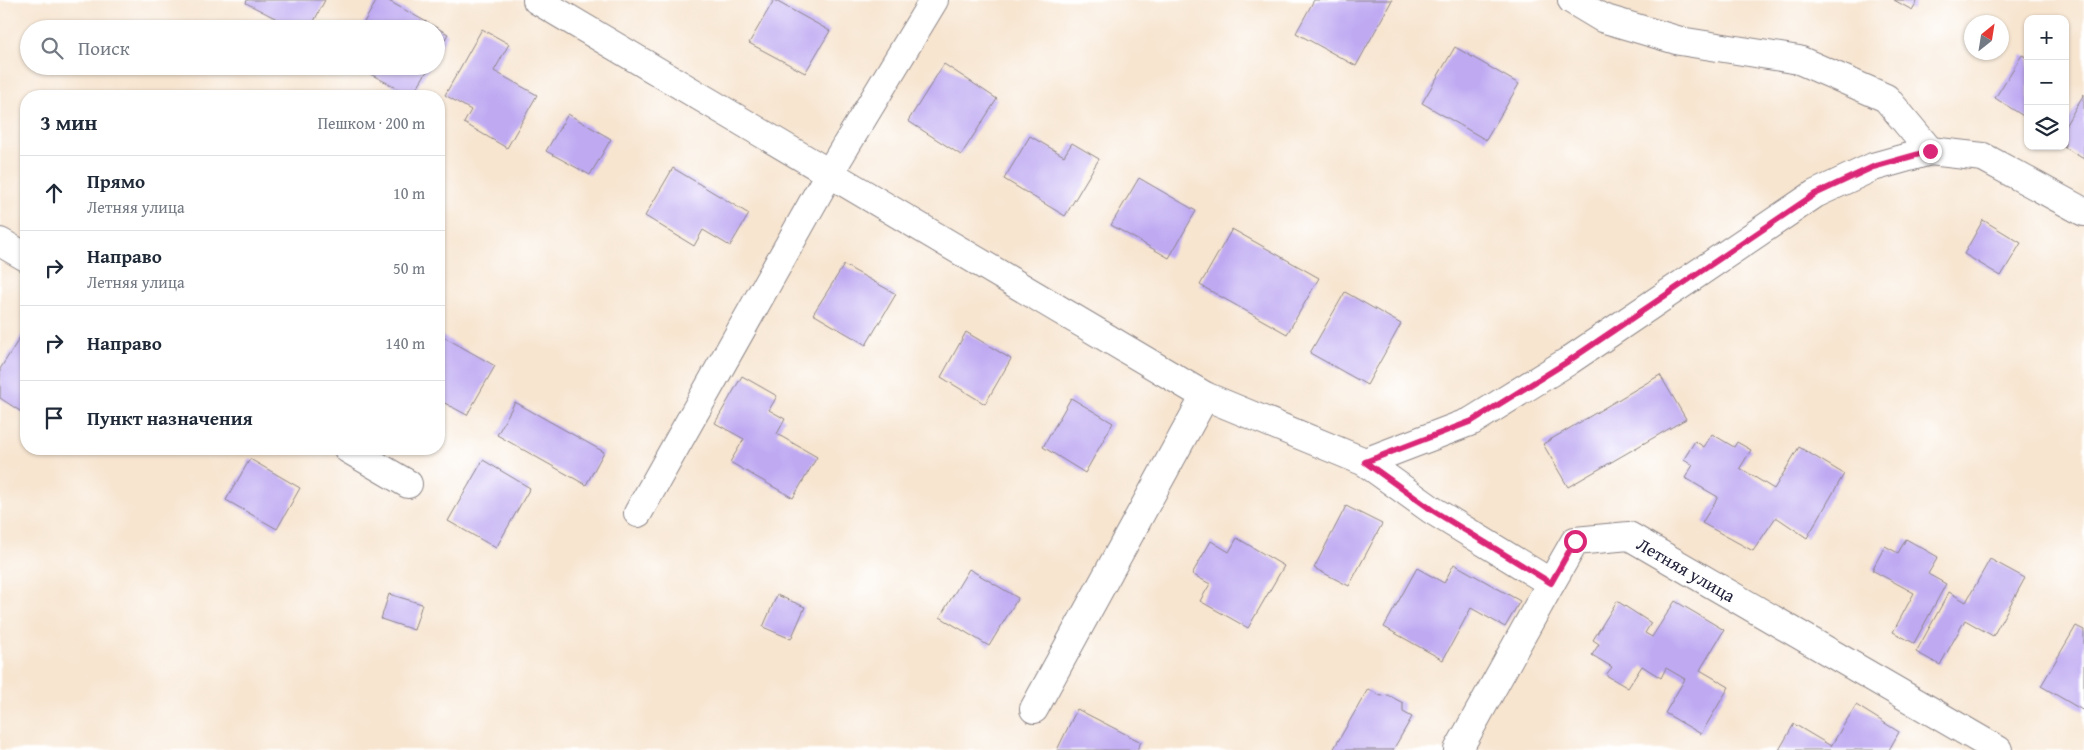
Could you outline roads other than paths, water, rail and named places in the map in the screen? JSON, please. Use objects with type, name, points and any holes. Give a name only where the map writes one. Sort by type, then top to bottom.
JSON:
[{"type":"street","points":[[537,0],[1205,396],[1365,462],[1432,510],[1551,583],[1458,750]]},
{"type":"street","points":[[638,513],[830,172],[934,0]]},
{"type":"street","points":[[1572,0],[1602,18],[1680,41],[1800,60],[1886,98],[1930,151]]},
{"type":"street","points":[[1365,462],[1472,421],[1567,362],[1815,194],[1873,167],[1930,151],[1983,157],[2084,212]]},
{"type":"street","points":[[0,242],[20,254]]},
{"type":"street","points":[[1034,709],[1205,396]]},
{"type":"street","points":[[358,455],[408,484]]},
{"type":"street","name":"Летняя улица","points":[[1551,583],[1575,541],[1629,536],[1998,750]]}]
